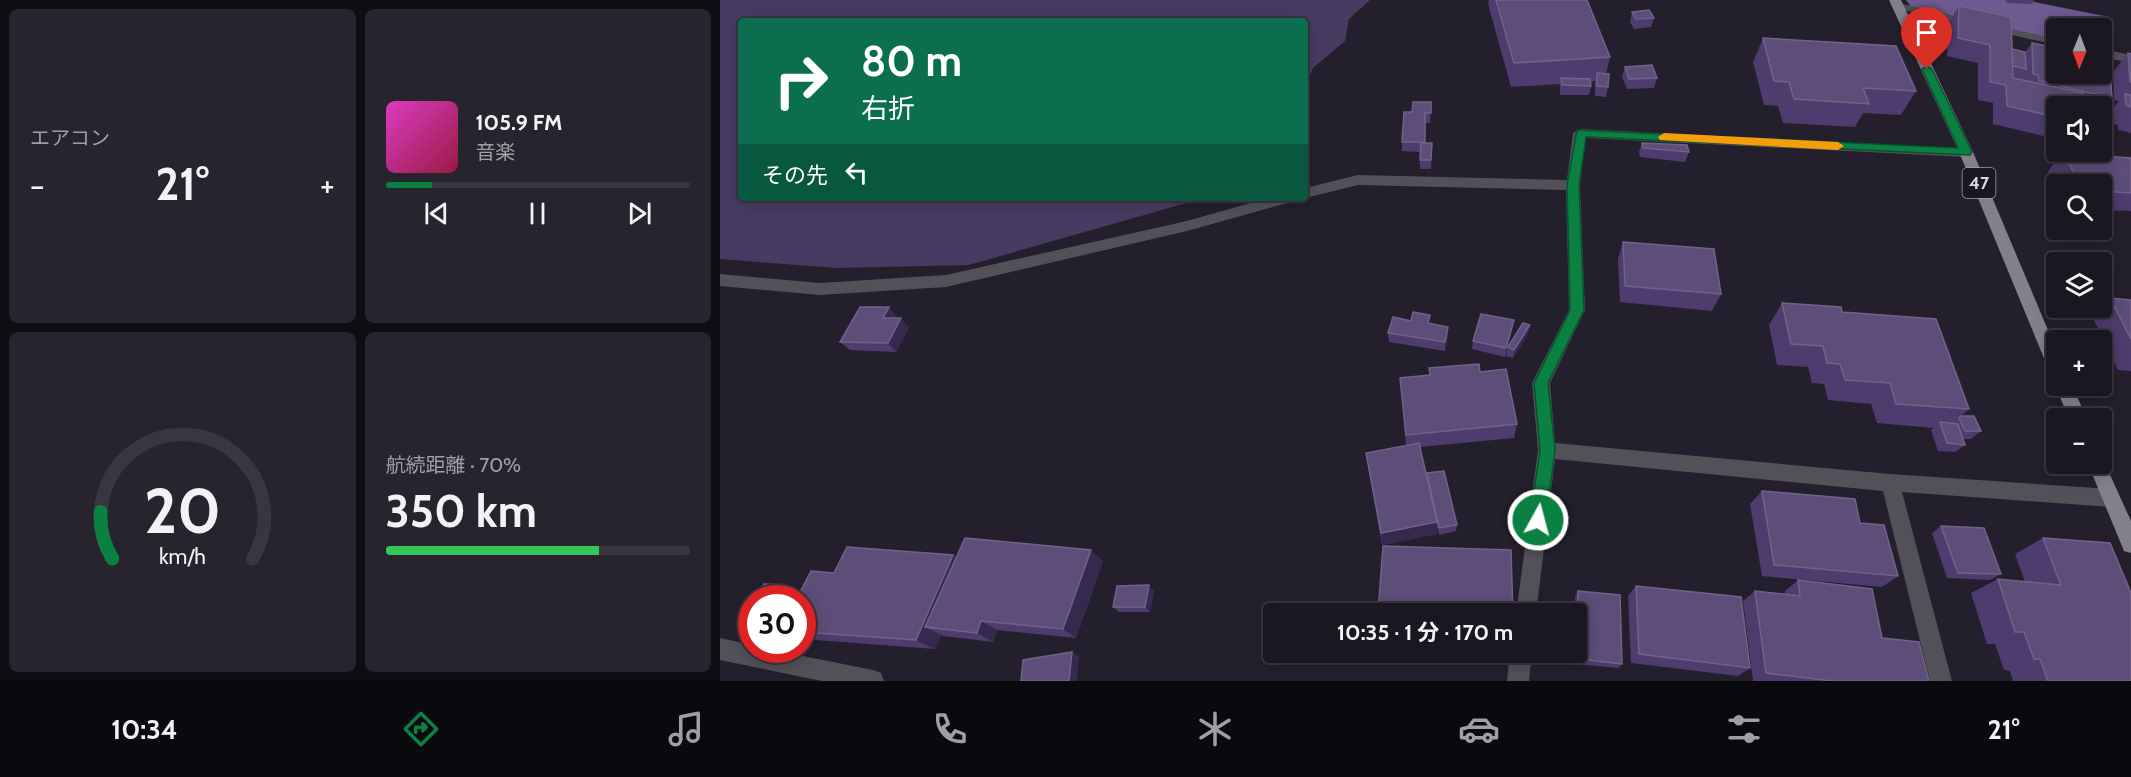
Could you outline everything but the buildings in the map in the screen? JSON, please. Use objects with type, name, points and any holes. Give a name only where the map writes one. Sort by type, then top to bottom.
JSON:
[{"type":"main road","name":"47","points":[[1896,2],[1966,152],[2046,344]]},
{"type":"main road","points":[[2101,474],[2131,544]]},
{"type":"street","points":[[1896,2],[2046,40]]},
{"type":"street","points":[[2112,55],[2131,59]]},
{"type":"street","points":[[1527,603],[1547,450],[1541,383],[1577,310],[1573,185],[1581,133],[1966,152]]},
{"type":"street","points":[[1308,192],[1358,180],[1573,185]]},
{"type":"street","points":[[720,280],[820,289],[946,281],[1187,226],[1275,201]]},
{"type":"street","points":[[1547,450],[1890,483],[2111,498]]},
{"type":"street","points":[[1890,483],[1941,681]]},
{"type":"street","points":[[720,649],[873,681]]},
{"type":"street","points":[[1518,681],[1520,663]]},
{"type":"shaded area","points":[[720,0],[1370,0],[1349,19],[1345,41],[1313,68],[1308,81],[1308,18],[738,18],[738,201],[1193,201],[969,265],[836,268],[720,259]]},
{"type":"waterway","points":[[1934,0],[2046,21]]},
{"type":"slow traffic","points":[[1664,137],[1838,146]]},
{"type":"route","points":[[1538,520],[1547,450],[1541,383],[1577,310],[1573,185],[1581,133],[1966,152],[1927,69]]}]
